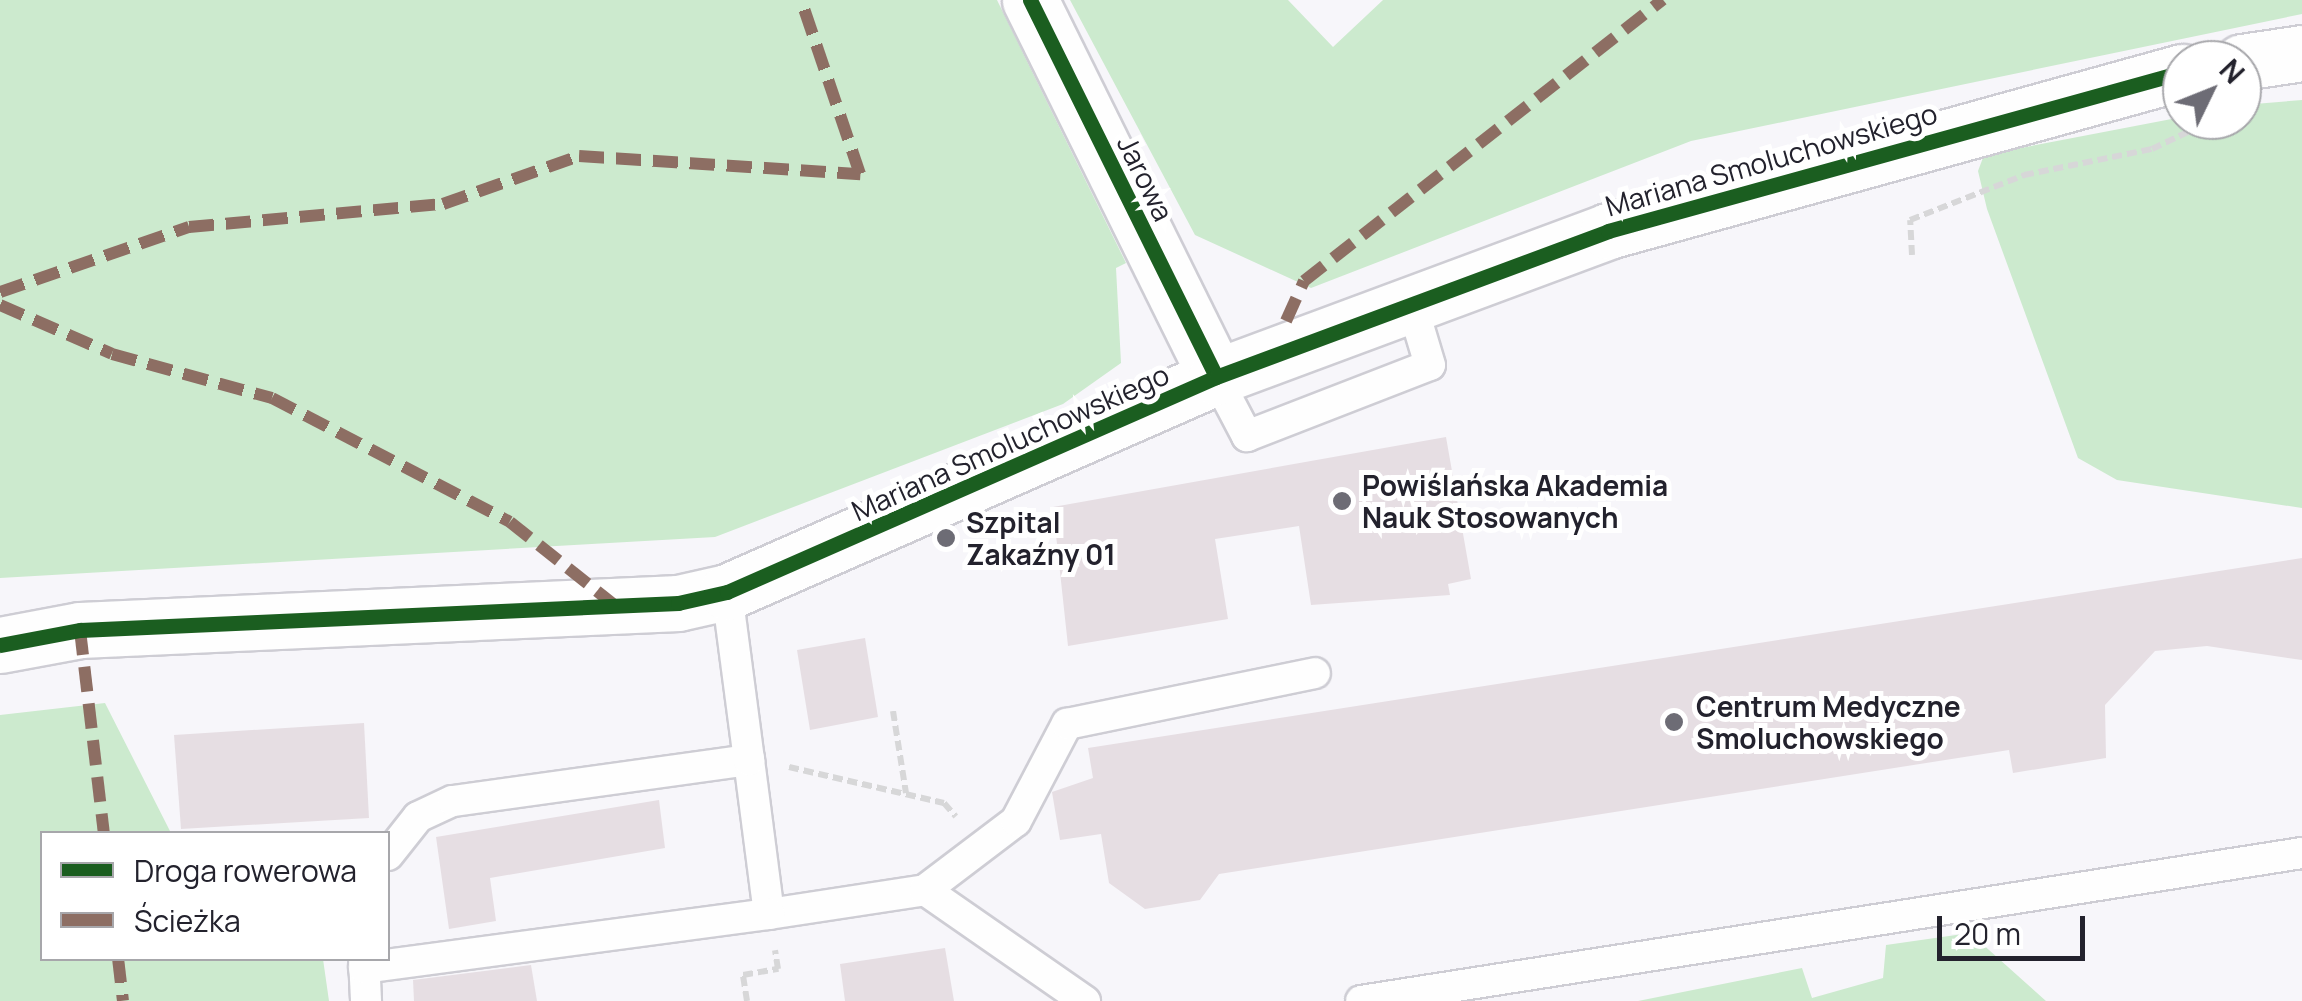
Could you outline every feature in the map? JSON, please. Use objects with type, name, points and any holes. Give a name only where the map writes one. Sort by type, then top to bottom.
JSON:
[{"type":"street","name":"Jarowa","points":[[1030,0],[1216,377]]},
{"type":"street","points":[[2262,59],[2302,53]]},
{"type":"street","name":"Mariana Smoluchowskiego","points":[[0,645],[80,630],[678,603],[727,592],[1216,377],[1690,202],[2162,77]]},
{"type":"lane","points":[[727,592],[769,914]]},
{"type":"lane","points":[[390,960],[769,914],[926,890],[1016,821],[1067,724],[1316,673]]},
{"type":"lane","points":[[390,852],[418,817],[454,801],[748,760]]},
{"type":"lane","points":[[1361,1001],[2302,853]]},
{"type":"lane","points":[[926,890],[1085,1001]]},
{"type":"lane","points":[[364,963],[366,1001]]},
{"type":"path","points":[[1912,255],[1910,220],[2024,175],[2152,149],[2171,140]]},
{"type":"path","points":[[894,711],[906,793]]},
{"type":"path","points":[[748,760],[944,802],[981,846]]},
{"type":"path","points":[[747,1001],[743,975],[778,968]]},
{"type":"green space","points":[[0,0],[997,0],[1126,263],[1116,268],[1121,363],[1063,404],[715,537],[0,578]]},
{"type":"green space","points":[[1070,0],[1288,0],[1333,47],[1383,0],[2302,0],[2302,14],[2162,40],[2162,43],[1691,141],[1311,288],[1195,235]]},
{"type":"green space","points":[[2302,100],[2302,508],[2117,480],[2078,458],[1987,209],[1978,171],[1984,155],[2162,121],[2162,140],[2262,140],[2262,103]]},
{"type":"green space","points":[[105,703],[170,831],[40,831],[40,961],[323,961],[329,1001],[0,1001],[0,715]]},
{"type":"green space","points":[[1970,933],[2046,1001],[1638,1001],[1802,968],[1812,998],[1883,978],[1886,945]]},
{"type":"building","points":[[1446,437],[1471,579],[1448,584],[1450,595],[1311,605],[1299,526],[1215,539],[1228,619],[1068,646],[1053,507]]},
{"type":"building","points":[[2302,558],[2302,660],[2207,646],[2155,651],[2105,705],[2106,758],[2013,773],[2009,750],[1219,874],[1200,900],[1145,909],[1109,883],[1101,834],[1060,840],[1052,792],[1093,778],[1088,748]]},
{"type":"building","points":[[865,638],[878,717],[810,730],[797,650]]},
{"type":"building","points":[[364,723],[369,818],[181,829],[174,735]]},
{"type":"building","points":[[659,800],[665,848],[490,878],[496,921],[449,929],[436,837]]},
{"type":"building","points":[[945,948],[954,1001],[845,1001],[840,964]]},
{"type":"building","points":[[531,965],[537,1001],[414,1001],[413,980]]},
{"type":"marked path","points":[[0,292],[189,227],[443,204],[579,156],[860,174],[801,0]]},
{"type":"marked path","points":[[1286,321],[1304,281],[1663,0]]},
{"type":"marked path","points":[[0,305],[112,354],[272,398],[510,522],[613,604]]},
{"type":"marked path","points":[[80,630],[104,831]]},
{"type":"marked path","points":[[118,961],[123,1001]]},
{"type":"cycle path","points":[[1030,0],[1216,377]]},
{"type":"cycle path","points":[[0,645],[80,630],[678,603],[727,592],[1216,377],[1608,231],[2162,78]]},
{"type":"place","name":"Powiślańska Akademia Nauk Stosowanych","points":[[1342,501]]},
{"type":"place","name":"Szpital Zakaźny 01","points":[[946,538]]},
{"type":"place","name":"Centrum Medyczne Smoluchowskiego","points":[[1674,722]]}]
